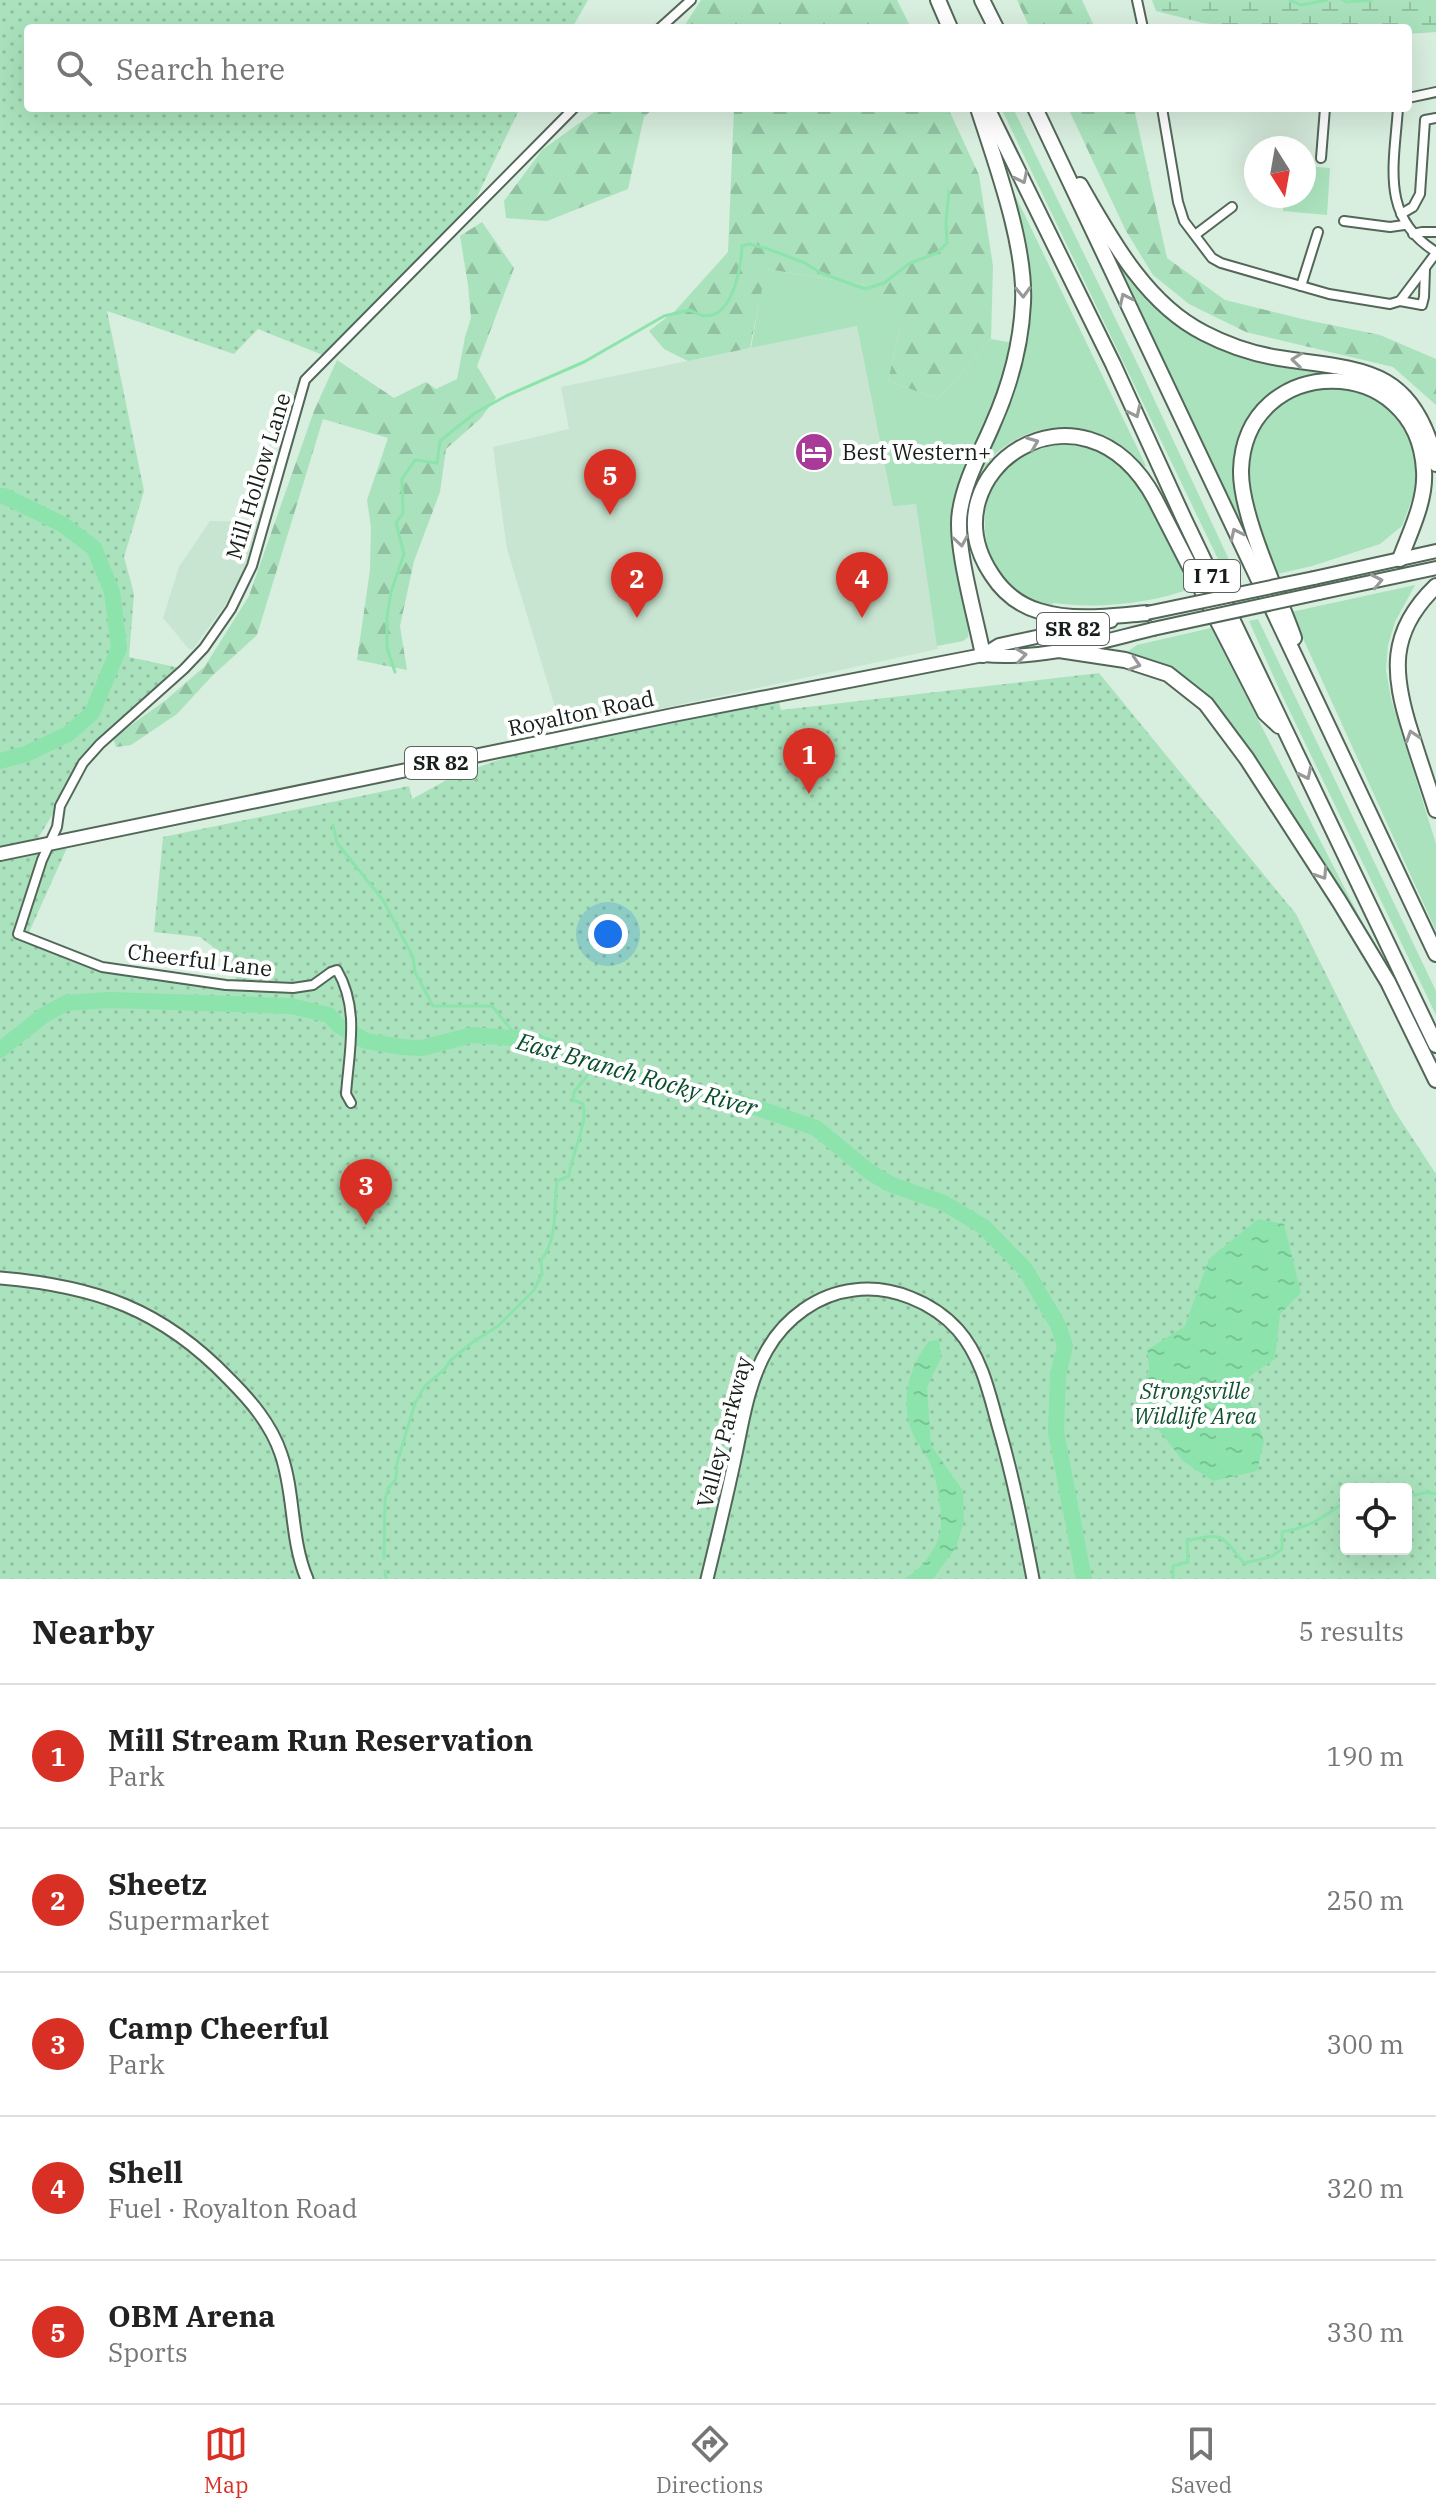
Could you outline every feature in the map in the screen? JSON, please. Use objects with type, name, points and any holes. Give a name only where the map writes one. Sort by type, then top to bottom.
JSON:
[{"type":"highway","points":[[938,0],[948,24]]},
{"type":"highway","points":[[982,0],[994,24]]},
{"type":"highway","points":[[979,112],[1013,228],[1023,300],[1016,362],[992,427],[970,472],[959,513],[960,539],[983,655]]},
{"type":"highway","name":"I 71","points":[[989,112],[1113,364],[1436,1045]]},
{"type":"highway","points":[[1037,112],[1116,247],[1133,270],[1168,306],[1203,333],[1243,349],[1350,370],[1386,382],[1402,395],[1422,421],[1429,434],[1436,464]]},
{"type":"highway","name":"I 71","points":[[1037,112],[1436,954]]},
{"type":"highway","points":[[1330,731],[1255,533],[1242,484],[1241,467],[1250,431],[1271,403],[1304,384],[1340,379],[1365,385],[1397,406],[1409,420],[1418,438],[1424,472],[1423,492],[1400,559]]},
{"type":"highway","points":[[1147,613],[1064,616],[1039,611],[1007,594],[982,558],[976,526],[983,490],[1000,463],[1032,442],[1052,436],[1072,435],[1106,445],[1136,469],[1155,499],[1265,713],[1287,734]]},
{"type":"highway","points":[[1436,586],[1412,613],[1403,631],[1397,653],[1397,675],[1400,699],[1436,810]]},
{"type":"highway","points":[[1059,650],[1125,660],[1168,674],[1206,704],[1247,759],[1339,901],[1388,982],[1436,1080]]},
{"type":"main road","name":"Royalton Road","points":[[983,655],[999,645],[1436,551]]},
{"type":"main road","name":"Royalton Road","points":[[0,854],[673,715],[983,655],[1006,657],[1059,650],[1436,568]]},
{"type":"street","points":[[664,24],[691,0]]},
{"type":"street","points":[[1137,0],[1142,24]]},
{"type":"street","points":[[1412,97],[1436,92]]},
{"type":"street","name":"Mill Hollow Lane","points":[[49,844],[57,827],[60,806],[83,763],[204,648],[235,601],[252,566],[305,380],[570,112]]},
{"type":"street","points":[[1163,112],[1184,221],[1216,260],[1329,294],[1386,304],[1400,301],[1422,305],[1425,268]]},
{"type":"street","points":[[1321,158],[1325,112]]},
{"type":"street","points":[[1398,112],[1396,206],[1404,225],[1421,243],[1436,252],[1400,301]]},
{"type":"street","points":[[1401,214],[1413,207],[1420,194],[1425,120],[1436,118]]},
{"type":"street","points":[[1195,235],[1232,207]]},
{"type":"street","points":[[1344,221],[1390,227],[1404,225]]},
{"type":"street","points":[[1301,286],[1318,232]]},
{"type":"street","points":[[1413,234],[1436,232]]},
{"type":"street","name":"Cheerful Lane","points":[[49,844],[18,934],[102,967],[226,985],[293,988],[313,985],[337,970],[351,1006],[353,1025],[346,1094],[351,1103]]},
{"type":"street","points":[[0,1278],[69,1287],[115,1300],[168,1327],[215,1364],[251,1401],[281,1454],[294,1536],[307,1579]]},
{"type":"street","name":"Valley Parkway","points":[[707,1579],[743,1424],[766,1351],[786,1325],[811,1305],[830,1296],[865,1288],[885,1290],[918,1301],[948,1319],[971,1349],[990,1394],[1016,1487],[1033,1579]]},
{"type":"shaded area","points":[[857,326],[893,505],[916,503],[938,649],[562,730],[507,549],[493,447],[569,429],[561,387]]},
{"type":"shaded area","points":[[210,521],[258,522],[250,555],[233,594],[193,649],[189,649],[163,618],[179,567]]},
{"type":"green space","name":"Strongsville Wildlife Area","points":[[0,0],[588,0],[574,24],[24,24],[24,112],[518,112],[466,219],[330,358],[258,329],[234,354],[107,311],[144,491],[124,557],[134,594],[129,657],[180,668],[92,750],[32,848],[70,841],[26,939],[77,960],[235,984],[237,965],[200,937],[154,932],[163,837],[409,786],[412,799],[456,775],[541,745],[777,695],[781,710],[1099,673],[1296,914],[1394,1110],[1436,1174],[1436,1579],[0,1579]]},
{"type":"green space","points":[[701,0],[897,0],[909,24],[686,24]]},
{"type":"green space","points":[[1017,0],[1082,0],[1093,24],[1028,24]]},
{"type":"green space","points":[[1152,0],[1436,0],[1436,32],[1412,34],[1412,24],[1211,24],[1156,11]]},
{"type":"green space","points":[[594,112],[650,112],[644,117],[628,189],[547,221],[506,218],[504,201],[542,150]]},
{"type":"green space","points":[[734,112],[950,112],[979,175],[993,266],[991,339],[938,399],[888,381],[900,327],[865,285],[766,269],[750,348],[688,361],[664,349],[649,331],[675,311],[728,252]]},
{"type":"green space","points":[[1003,112],[1015,112],[1140,369],[1239,581],[1230,584]]},
{"type":"green space","points":[[1070,112],[1135,112],[1167,258],[1225,300],[1380,335],[1436,359],[1436,405],[1393,367],[1246,332],[1189,304],[1153,275],[1126,231]]},
{"type":"green space","points":[[1001,166],[1144,467],[1130,453],[1096,433],[1059,427],[1022,436],[1004,447],[975,481],[1027,309]]},
{"type":"green space","points":[[1316,167],[1330,168],[1327,215],[1283,211],[1283,208],[1316,208]]},
{"type":"green space","points":[[482,222],[514,268],[477,366],[496,398],[480,419],[446,449],[440,492],[414,561],[400,626],[407,670],[357,660],[370,570],[371,528],[367,500],[388,438],[323,419],[257,635],[212,676],[177,714],[131,745],[116,747],[113,738],[166,700],[205,666],[249,596],[314,411],[337,360],[394,398],[426,382],[436,389],[457,379],[471,318],[460,236]]},
{"type":"green space","points":[[1115,253],[1200,336],[1351,375],[1308,378],[1284,387],[1253,417],[1237,456],[1239,490],[1250,536],[1247,538],[1110,255]]},
{"type":"green space","points":[[765,269],[866,285],[900,327],[888,381],[938,399],[991,339],[1013,343],[1007,372],[983,423],[951,509],[952,548],[969,627],[968,637],[963,641],[937,646],[916,504],[893,506],[857,326],[751,348]]},
{"type":"green space","points":[[1316,386],[1355,388],[1379,399],[1395,415],[1411,443],[1416,467],[1415,491],[1402,526],[1380,544],[1273,575],[1248,497],[1246,474],[1249,450],[1257,428],[1271,409],[1298,392]]},
{"type":"green space","points":[[1066,444],[1102,454],[1126,472],[1159,520],[1193,588],[1123,604],[1053,603],[1052,607],[1014,589],[1004,579],[988,549],[985,532],[988,498],[995,482],[1018,458],[1041,448]]},
{"type":"green space","points":[[1415,585],[1395,622],[1388,645],[1386,670],[1391,699],[1436,844],[1436,931],[1291,612]]},
{"type":"green space","points":[[1258,619],[1436,991],[1436,1015],[1280,691],[1249,621]]},
{"type":"green space","points":[[1211,628],[1378,953],[1243,746],[1159,664],[1127,652],[1137,645]]},
{"type":"water","points":[[1258,1219],[1284,1224],[1301,1293],[1280,1314],[1275,1359],[1249,1377],[1248,1396],[1264,1441],[1257,1471],[1213,1481],[1183,1461],[1154,1424],[1141,1395],[1149,1368],[1147,1350],[1185,1326],[1209,1259]]},
{"type":"water","points":[[939,1340],[941,1358],[927,1387],[931,1445],[963,1491],[964,1522],[956,1547],[933,1579],[904,1579],[929,1556],[940,1533],[941,1513],[935,1477],[910,1427],[906,1404],[909,1381],[917,1360],[929,1341]]},
{"type":"waterway","points":[[1290,0],[1301,5],[1327,0]]},
{"type":"waterway","points":[[1343,0],[1372,0]]},
{"type":"waterway","points":[[395,672],[387,648],[387,617],[391,592],[404,554],[396,523],[403,513],[402,479],[415,460],[437,463],[440,441],[475,413],[584,362],[664,316],[690,310],[703,315],[714,314],[723,308],[730,297],[739,270],[742,246],[749,244],[768,249],[865,289],[884,283],[910,263],[937,253],[947,243],[949,191]]},
{"type":"waterway","name":"East Branch Rocky River","points":[[0,496],[62,524],[94,548],[112,592],[119,648],[92,713],[68,734],[26,754],[0,761]]},
{"type":"waterway","points":[[333,825],[337,843],[383,900],[413,957],[415,972],[433,1006],[492,1006],[519,1039]]},
{"type":"waterway","name":"East Branch Rocky River","points":[[0,1050],[44,1015],[66,1003],[109,1000],[291,1006],[329,1015],[338,1025],[366,1041],[402,1047],[422,1048],[472,1035],[527,1039],[598,1062],[645,1082],[731,1099],[816,1128],[871,1173],[892,1185],[944,1203],[984,1227],[1025,1269],[1058,1325],[1065,1346],[1058,1375],[1056,1432],[1084,1579]]},
{"type":"waterway","points":[[384,1558],[385,1499],[396,1479],[397,1463],[415,1403],[425,1386],[450,1361],[498,1326],[534,1290],[542,1274],[541,1260],[551,1242],[557,1181],[569,1176],[582,1129],[583,1104],[573,1100],[574,1092],[598,1062]]},
{"type":"waterway","points":[[1412,1496],[1427,1492],[1436,1494]]},
{"type":"waterway","points":[[1173,1579],[1173,1566],[1188,1562],[1187,1541],[1208,1536],[1221,1538],[1244,1563],[1271,1557],[1282,1549],[1282,1532],[1316,1521],[1340,1505]]},
{"type":"waterway","points":[[385,1571],[386,1579]]},
{"type":"place","name":"Best Western+","points":[[814,452]]},
{"type":"place","name":"OBM Arena","points":[[610,515]]},
{"type":"place","name":"Sheetz","points":[[637,618]]},
{"type":"place","name":"Shell","points":[[862,618]]},
{"type":"place","name":"Mill Stream Run Reservation","points":[[809,794]]},
{"type":"place","name":"Camp Cheerful","points":[[366,1225]]}]
